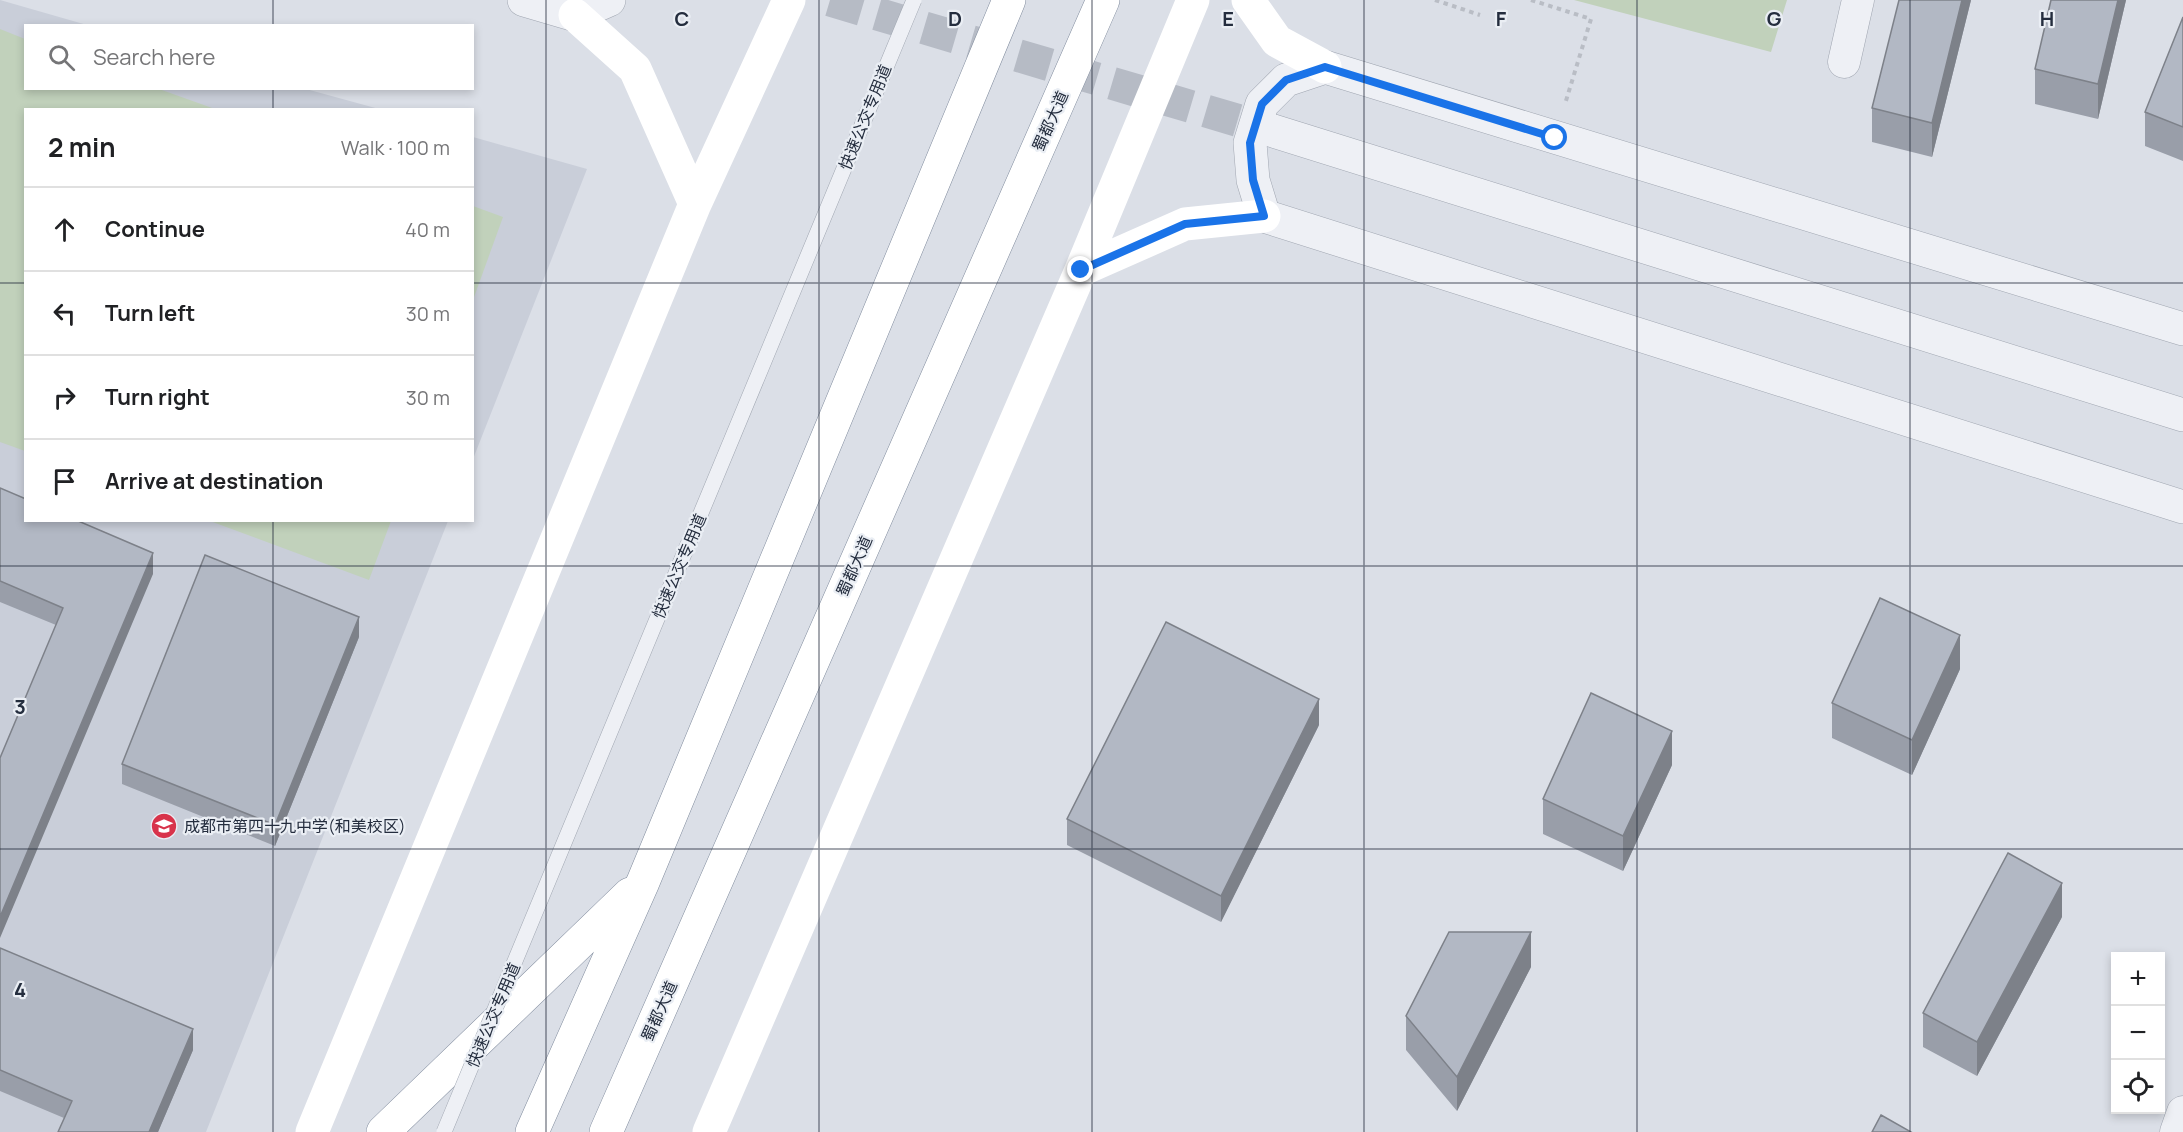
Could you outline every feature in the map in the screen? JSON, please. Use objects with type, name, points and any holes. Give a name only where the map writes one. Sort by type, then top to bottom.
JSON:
[{"type":"main road","points":[[312,1132],[695,204],[789,0]]},
{"type":"main road","points":[[532,1132],[642,882],[1010,0]]},
{"type":"main road","name":"蜀都大道","points":[[606,1132],[1103,0]]},
{"type":"main road","points":[[709,1132],[1081,270],[1193,0]]},
{"type":"main road","points":[[1248,0],[1277,41],[1325,67]]},
{"type":"main road","points":[[575,15],[635,69],[695,204]]},
{"type":"main road","points":[[1081,270],[1185,224],[1264,216]]},
{"type":"main road","points":[[383,1132],[642,882]]},
{"type":"street","points":[[524,0],[575,15],[609,0]]},
{"type":"street","points":[[1844,62],[1858,0]]},
{"type":"street","points":[[2183,328],[1325,67],[1286,80],[1262,104],[1250,143],[1253,180],[1264,216],[2183,507]]},
{"type":"street","points":[[1267,129],[2183,415]]},
{"type":"street","points":[[2176,1132],[2183,1112]]},
{"type":"lane","name":"快速公交专用道","points":[[444,1132],[914,0]]},
{"type":"path","points":[[1435,0],[1480,15]]},
{"type":"path","points":[[1531,0],[1591,19],[1555,138]]},
{"type":"shaded area","name":"成都市第四十九中学(和美校区)","points":[[0,0],[84,24],[24,24],[24,90],[310,90],[375,108],[24,108],[24,522],[448,522],[206,1132],[0,1132]]},
{"type":"shaded area","points":[[474,137],[587,169],[474,456]]},
{"type":"green space","points":[[1574,0],[1787,0],[1771,52]]},
{"type":"green space","points":[[0,29],[24,39],[24,90],[162,90],[212,108],[24,108],[24,451],[0,442]]},
{"type":"green space","points":[[474,207],[503,217],[474,297]]},
{"type":"green space","points":[[213,522],[390,522],[369,580]]},
{"type":"building","points":[[1899,0],[1962,0],[1932,123],[1872,108]]},
{"type":"building","points":[[2051,0],[2118,0],[2098,84],[2035,69]]},
{"type":"building","points":[[2183,17],[2183,127],[2145,112]]},
{"type":"building","points":[[0,488],[24,498],[24,522],[81,522],[153,553],[0,917],[0,758],[63,608],[0,581]]},
{"type":"building","points":[[205,555],[359,617],[275,825],[122,764]]},
{"type":"building","points":[[1880,598],[1960,635],[1912,740],[1832,703]]},
{"type":"building","points":[[1166,622],[1319,699],[1221,896],[1067,819]]},
{"type":"building","points":[[1591,693],[1672,731],[1623,836],[1543,799]]},
{"type":"building","points":[[2008,853],[2062,883],[1977,1042],[1923,1013]]},
{"type":"building","points":[[1449,932],[1531,932],[1457,1077],[1406,1016]]},
{"type":"building","points":[[0,948],[193,1029],[149,1132],[58,1132],[72,1101],[0,1070]]},
{"type":"building","points":[[1881,1115],[1911,1132],[1872,1132]]},
{"type":"tunnel","points":[[830,0],[1267,129]]},
{"type":"place","name":"成都市第四十九中学(和美校区)","points":[[164,826]]},
{"type":"route","points":[[1081,270],[1185,224],[1264,216],[1253,180],[1250,143],[1262,104],[1286,80],[1325,67],[1555,138]]}]
